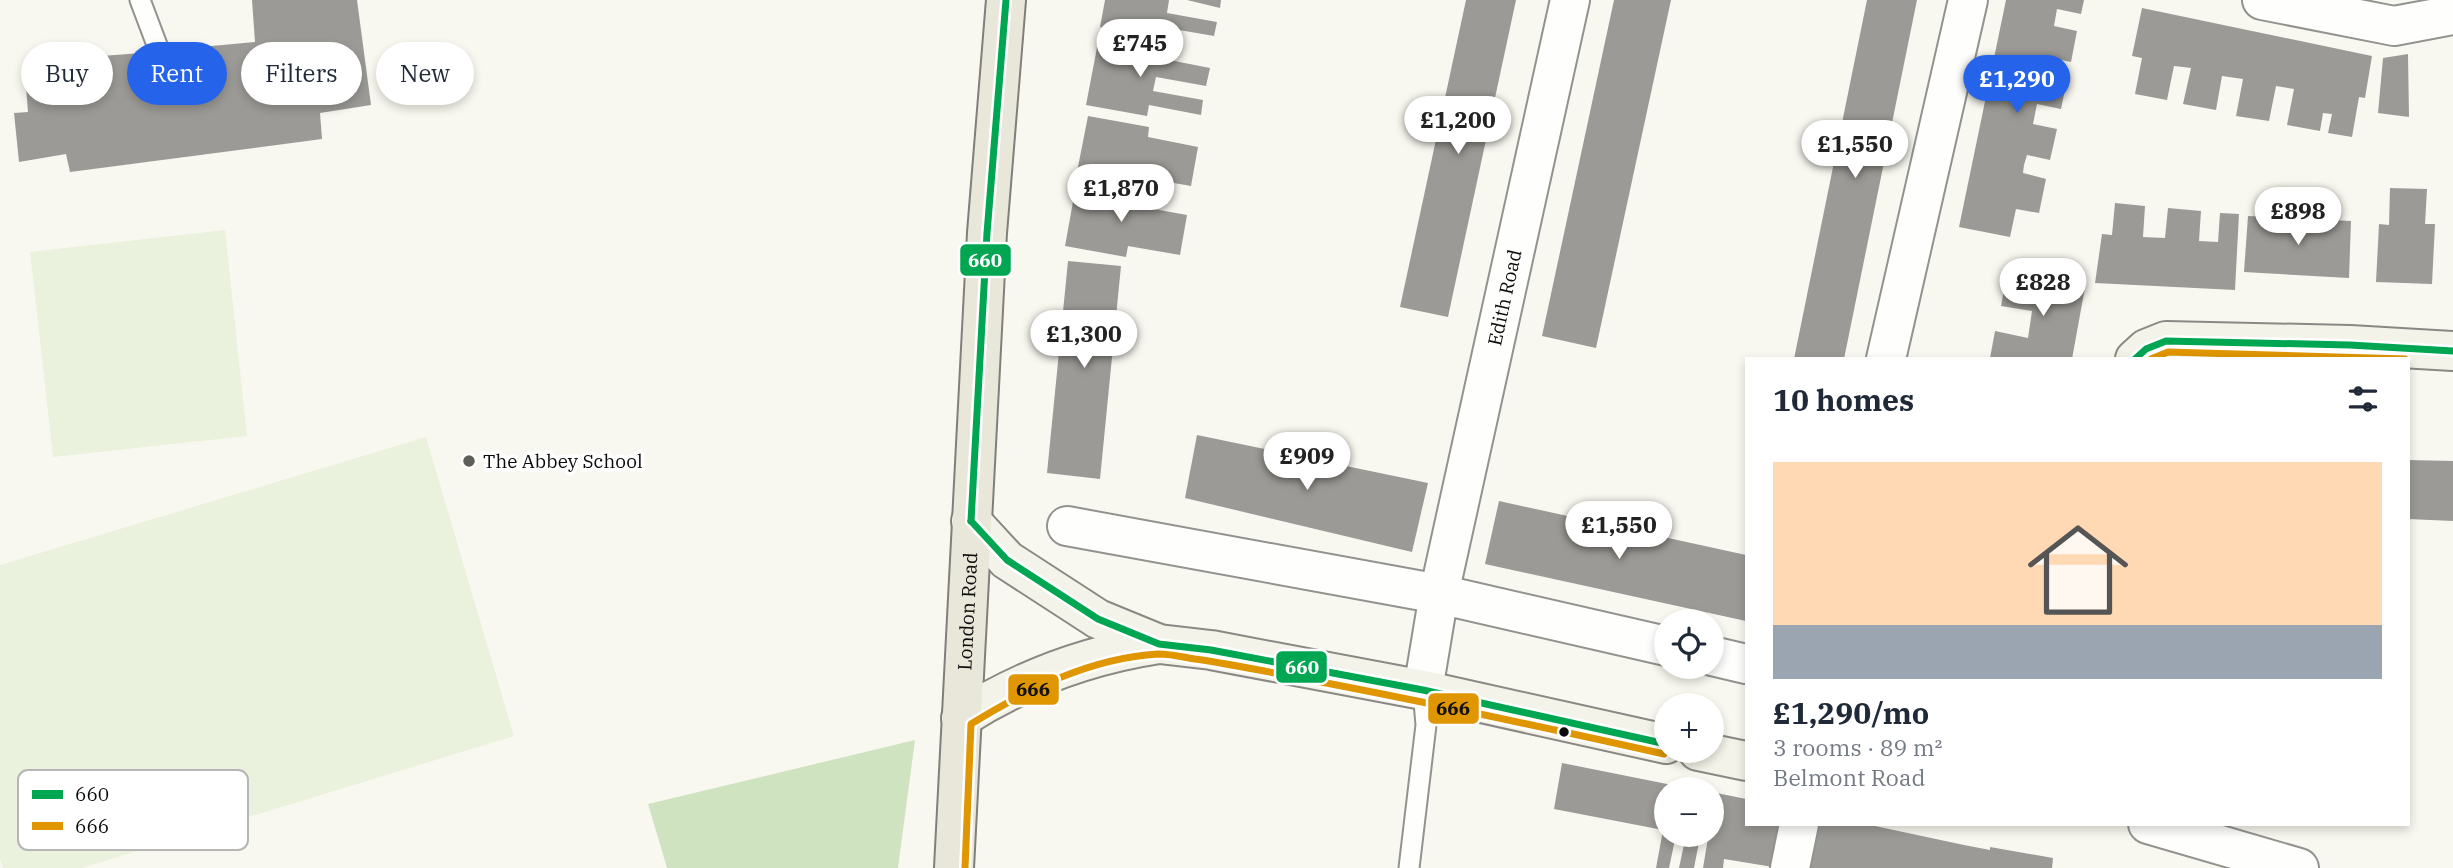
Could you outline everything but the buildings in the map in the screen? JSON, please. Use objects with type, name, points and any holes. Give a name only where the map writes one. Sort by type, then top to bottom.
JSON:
[{"type":"main road","name":"London Road","points":[[954,868],[987,233],[1006,0]]},
{"type":"main road","points":[[2137,357],[2146,349],[2166,341],[2350,345],[2453,351]]},
{"type":"main road","points":[[971,521],[1007,560],[1052,590],[1098,619],[1159,644]]},
{"type":"main road","points":[[961,718],[991,699],[1073,663],[1117,650],[1159,644],[1211,650],[1423,690],[1654,741]]},
{"type":"main road","points":[[1724,756],[1745,761]]},
{"type":"street","name":"Edith Road","points":[[1423,690],[1439,594],[1570,0]]},
{"type":"street","points":[[1886,357],[1968,0]]},
{"type":"street","points":[[2262,0],[2394,26],[2453,15]]},
{"type":"street","points":[[1067,526],[1439,594],[1654,643]]},
{"type":"street","points":[[1724,659],[1745,664]]},
{"type":"street","points":[[1790,868],[1799,826]]},
{"type":"street","points":[[2155,826],[2299,868]]},
{"type":"lane","points":[[140,0],[156,42]]},
{"type":"lane","points":[[1409,868],[1426,725],[1423,690]]},
{"type":"green space","points":[[225,230],[247,436],[53,457],[30,252]]},
{"type":"green space","points":[[426,437],[514,736],[248,817],[248,770],[18,770],[18,850],[141,850],[82,868],[3,868],[0,859],[0,565]]},
{"type":"green space","points":[[915,740],[898,868],[667,868],[648,804]]},
{"type":"transit line","name":"660","points":[[971,521],[987,233],[1006,0]]},
{"type":"transit line","name":"660","points":[[2137,357],[2146,349],[2166,341],[2350,345],[2453,351]]},
{"type":"transit line","name":"666","points":[[2156,357],[2168,352],[2337,357]]},
{"type":"transit line","name":"660","points":[[971,521],[1007,560],[1098,619],[1159,644],[1211,650],[1423,690],[1654,741]]},
{"type":"transit line","name":"666","points":[[965,868],[971,724],[1061,677],[1133,657],[1168,654],[1248,668],[1654,752]]},
{"type":"place","name":"The Abbey School","points":[[469,461]]}]
